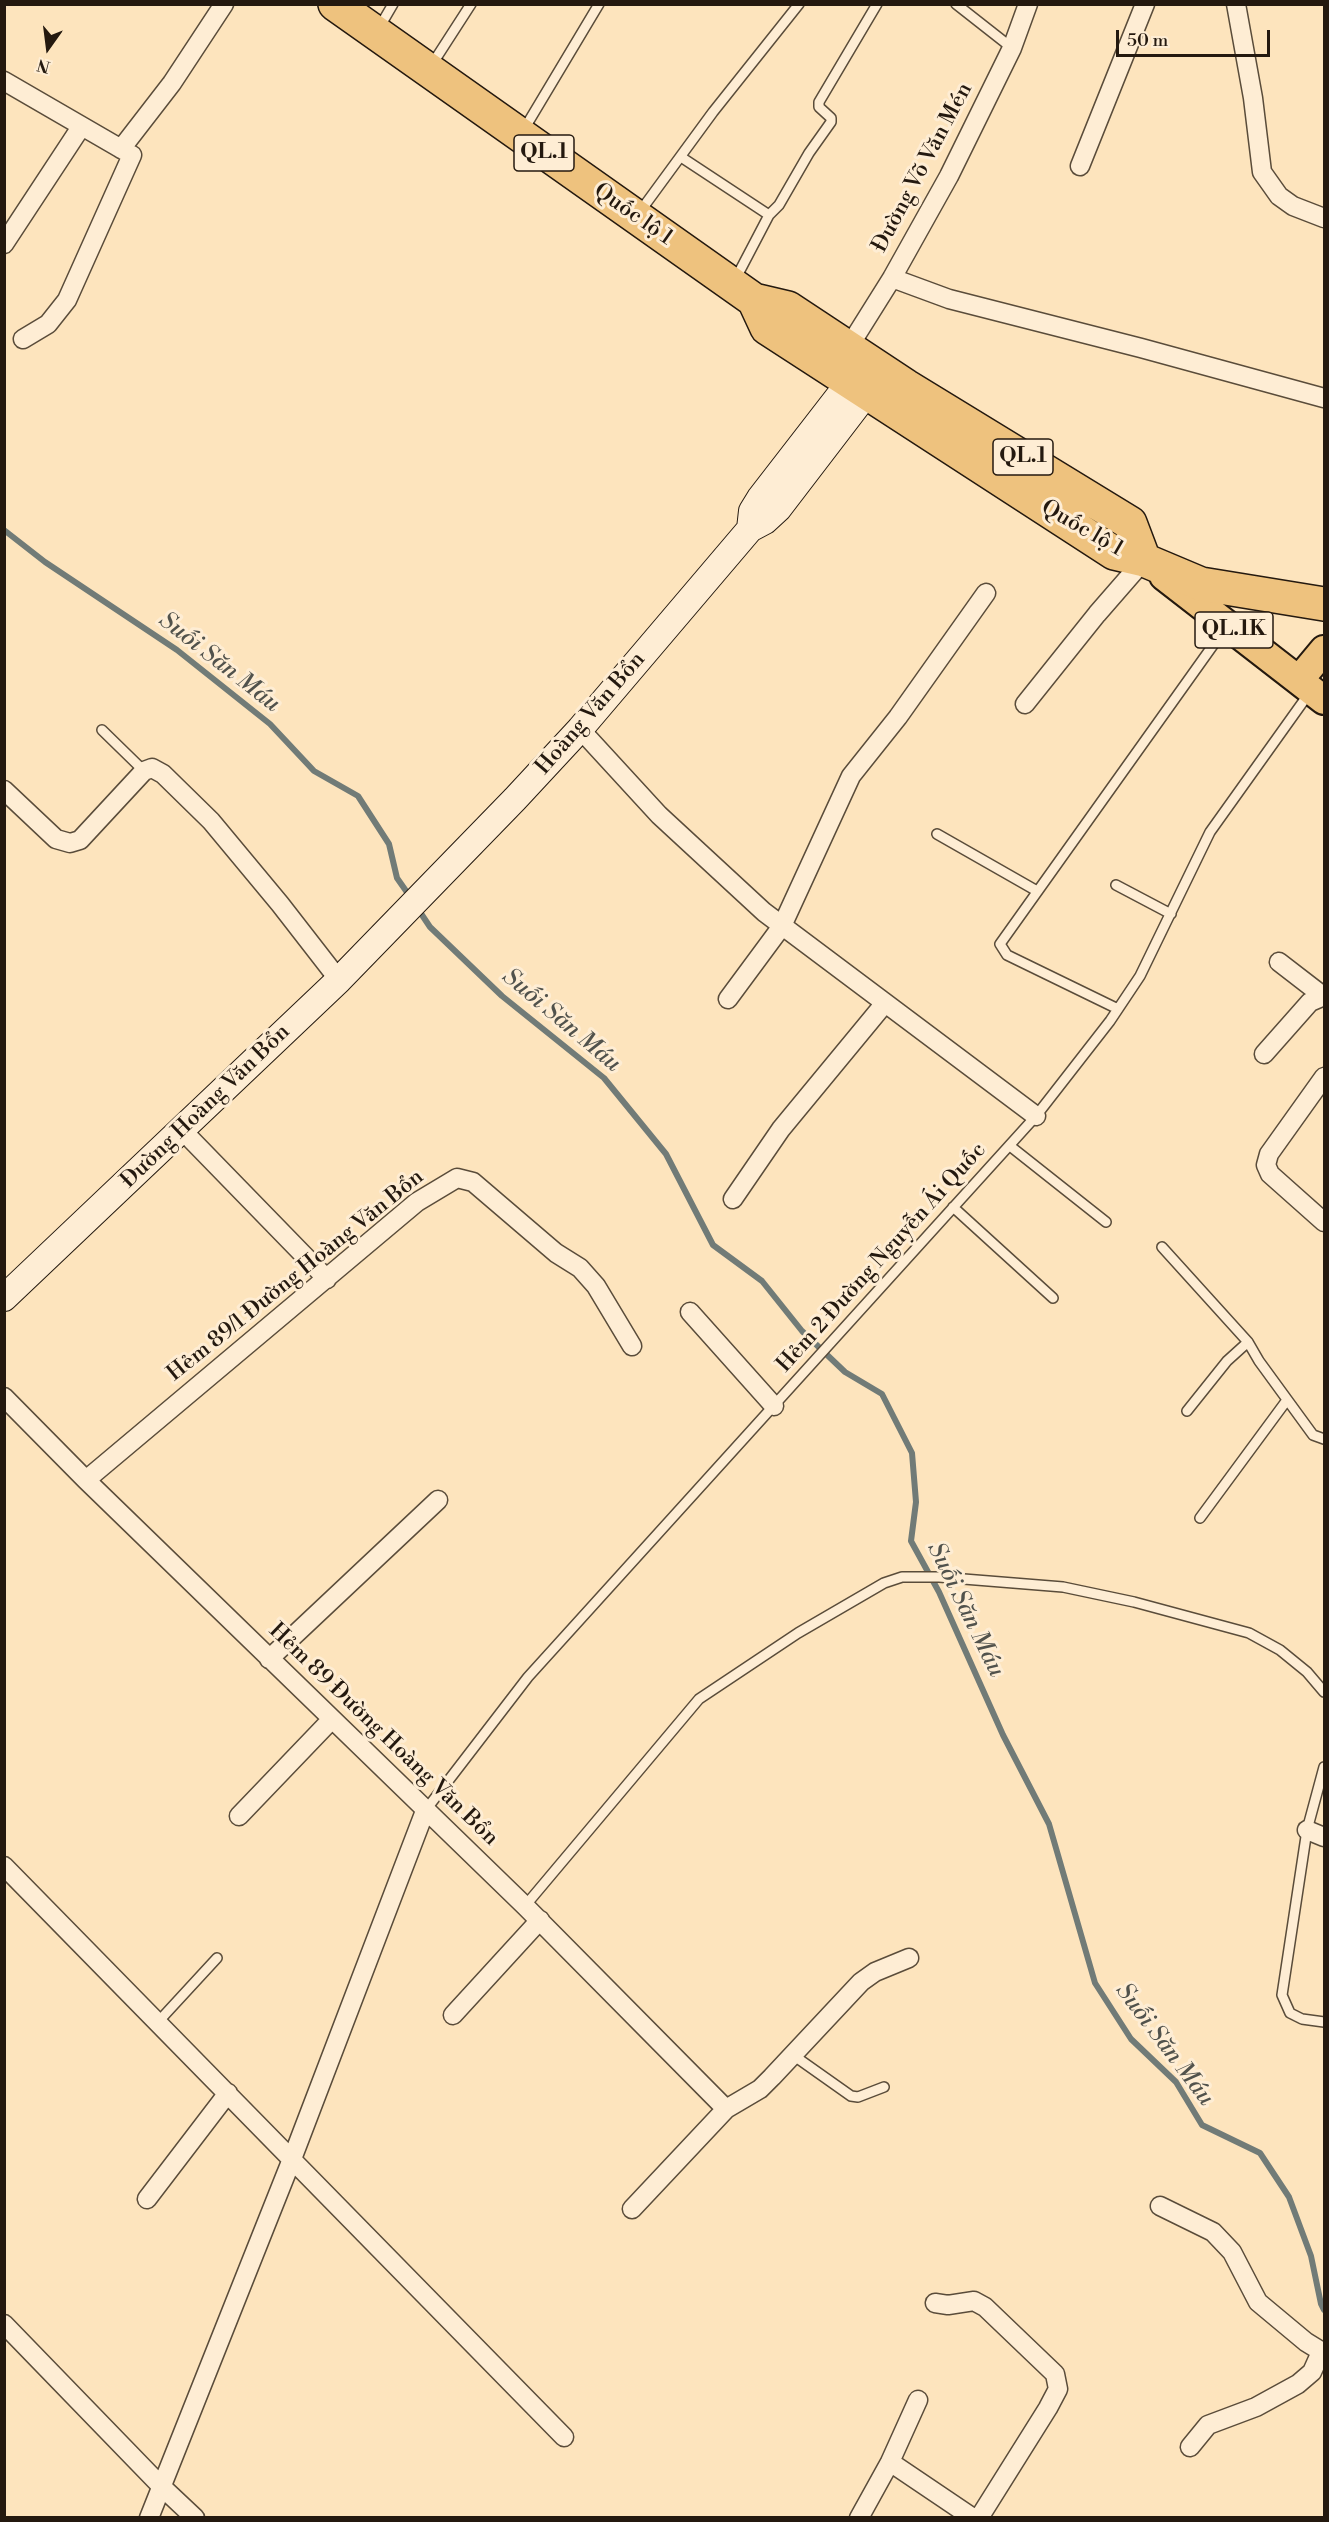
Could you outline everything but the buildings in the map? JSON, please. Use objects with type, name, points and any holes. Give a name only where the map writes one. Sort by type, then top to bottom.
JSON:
[{"type":"highway","name":"Quốc lộ 1","points":[[355,14],[428,71],[743,293],[788,308],[857,371],[1130,523],[1144,560]]},
{"type":"highway","points":[[1144,560],[1201,584],[1324,604]]},
{"type":"main road","name":"Hoàng Văn Bổn","points":[[405,914],[580,729],[750,529],[765,521],[778,509],[857,371]]},
{"type":"main road","name":"QL.1K","points":[[1144,560],[1312,690]]},
{"type":"main road","points":[[1312,690],[1324,650]]},
{"type":"main road","name":"Đường Hoàng Văn Bổn","points":[[4,1298],[339,980],[405,914]]},
{"type":"street","points":[[23,339],[48,324],[67,300],[131,154],[172,83],[224,4]]},
{"type":"street","name":"Đường Võ Văn Mén","points":[[857,371],[892,278],[949,176],[1012,48],[1028,4]]},
{"type":"street","points":[[1080,166],[1145,4]]},
{"type":"street","points":[[1236,4],[1262,172],[1279,196],[1293,206],[1324,218]]},
{"type":"street","points":[[4,81],[131,154]]},
{"type":"street","points":[[6,240],[81,127]]},
{"type":"street","points":[[892,278],[949,299],[1324,398]]},
{"type":"street","points":[[1025,704],[1097,614],[1144,560]]},
{"type":"street","points":[[728,999],[782,926],[851,776],[898,717],[986,593]]},
{"type":"street","points":[[580,729],[659,815],[764,912],[1036,1116]]},
{"type":"street","points":[[4,790],[56,839],[70,843],[80,840],[144,771],[152,768],[163,774],[211,821],[339,980]]},
{"type":"street","points":[[1264,1054],[1310,1002],[1324,996],[1279,962]]},
{"type":"street","points":[[733,1199],[781,1129],[885,1003]]},
{"type":"street","points":[[1324,1077],[1269,1154],[1266,1165],[1270,1174],[1324,1222]]},
{"type":"street","points":[[181,1129],[327,1279]]},
{"type":"street","name":"Hẻm 89/1 Đường Hoàng Văn Bổn","points":[[86,1480],[417,1202],[457,1178],[473,1182],[556,1253],[580,1268],[596,1286],[632,1346]]},
{"type":"street","points":[[690,1312],[774,1406]]},
{"type":"street","name":"Hẻm 89 Đường Hoàng Văn Bổn","points":[[4,1397],[269,1659],[540,1920],[726,2109]]},
{"type":"street","points":[[269,1659],[438,1500]]},
{"type":"street","points":[[240,1815],[332,1719]]},
{"type":"street","points":[[149,2517],[292,2158],[425,1810]]},
{"type":"street","points":[[1307,1830],[1324,1837]]},
{"type":"street","points":[[4,1866],[564,2438]]},
{"type":"street","points":[[453,2015],[540,1920]]},
{"type":"street","points":[[632,2209],[726,2109],[760,2089],[861,1982],[875,1972],[909,1958]]},
{"type":"street","points":[[147,2199],[228,2093]]},
{"type":"street","points":[[1160,2206],[1213,2232],[1232,2252],[1258,2302],[1323,2352],[1312,2372],[1298,2384],[1256,2407],[1208,2425],[1190,2447]]},
{"type":"street","points":[[935,2303],[948,2305],[974,2301],[986,2307],[1055,2374],[1058,2389],[1048,2408],[979,2517]]},
{"type":"street","points":[[4,2324],[161,2486],[195,2517]]},
{"type":"street","points":[[859,2517],[890,2462],[918,2400]]},
{"type":"street","points":[[890,2462],[973,2517]]},
{"type":"lane","points":[[355,14],[393,4]]},
{"type":"lane","points":[[428,71],[471,4]]},
{"type":"lane","points":[[520,136],[599,4]]},
{"type":"lane","points":[[636,218],[713,112],[799,4]]},
{"type":"lane","points":[[743,293],[769,215],[779,205],[809,153],[831,122],[831,118],[819,107],[819,102],[877,4]]},
{"type":"lane","points":[[956,4],[1012,48]]},
{"type":"lane","points":[[681,157],[769,215]]},
{"type":"lane","points":[[1118,1009],[1007,955],[1000,944],[1228,625]]},
{"type":"lane","name":"Hẻm 2 Đường Nguyễn Ái Quốc","points":[[425,1810],[528,1677],[1036,1116],[1118,1009],[1140,976],[1222,813],[1312,690]]},
{"type":"lane","points":[[102,730],[144,771]]},
{"type":"lane","points":[[937,834],[1037,891]]},
{"type":"lane","points":[[1116,885],[1172,914]]},
{"type":"lane","points":[[1010,1146],[1106,1222]]},
{"type":"lane","points":[[953,1207],[1053,1298]]},
{"type":"lane","points":[[1162,1247],[1248,1341],[1313,1435],[1324,1439]]},
{"type":"lane","points":[[1187,1411],[1227,1361],[1248,1341]]},
{"type":"lane","points":[[1200,1518],[1287,1400]]},
{"type":"lane","points":[[525,1906],[699,1699],[798,1633],[884,1582],[902,1577],[939,1577],[1063,1587],[1134,1602],[1248,1633],[1280,1650],[1308,1672],[1324,1692]]},
{"type":"lane","points":[[1324,1767],[1307,1830],[1282,1995],[1290,2013],[1302,2019],[1324,2022]]},
{"type":"lane","points":[[158,2022],[217,1958]]},
{"type":"lane","points":[[793,2055],[851,2096],[858,2097],[884,2087]]},
{"type":"waterway","name":"Suối Săn Máu","points":[[4,530],[45,562],[177,650],[270,724],[314,771],[358,796],[389,844],[397,878],[411,898]]},
{"type":"waterway","name":"Suối Săn Máu","points":[[418,909],[430,927],[502,996],[604,1078],[666,1154],[713,1245],[762,1281],[802,1331],[845,1372],[882,1394],[912,1453],[916,1502],[911,1541],[939,1592],[1003,1735],[1049,1824],[1095,1983],[1131,2039],[1176,2082],[1202,2125],[1260,2153],[1289,2197],[1311,2256],[1324,2310]]}]
